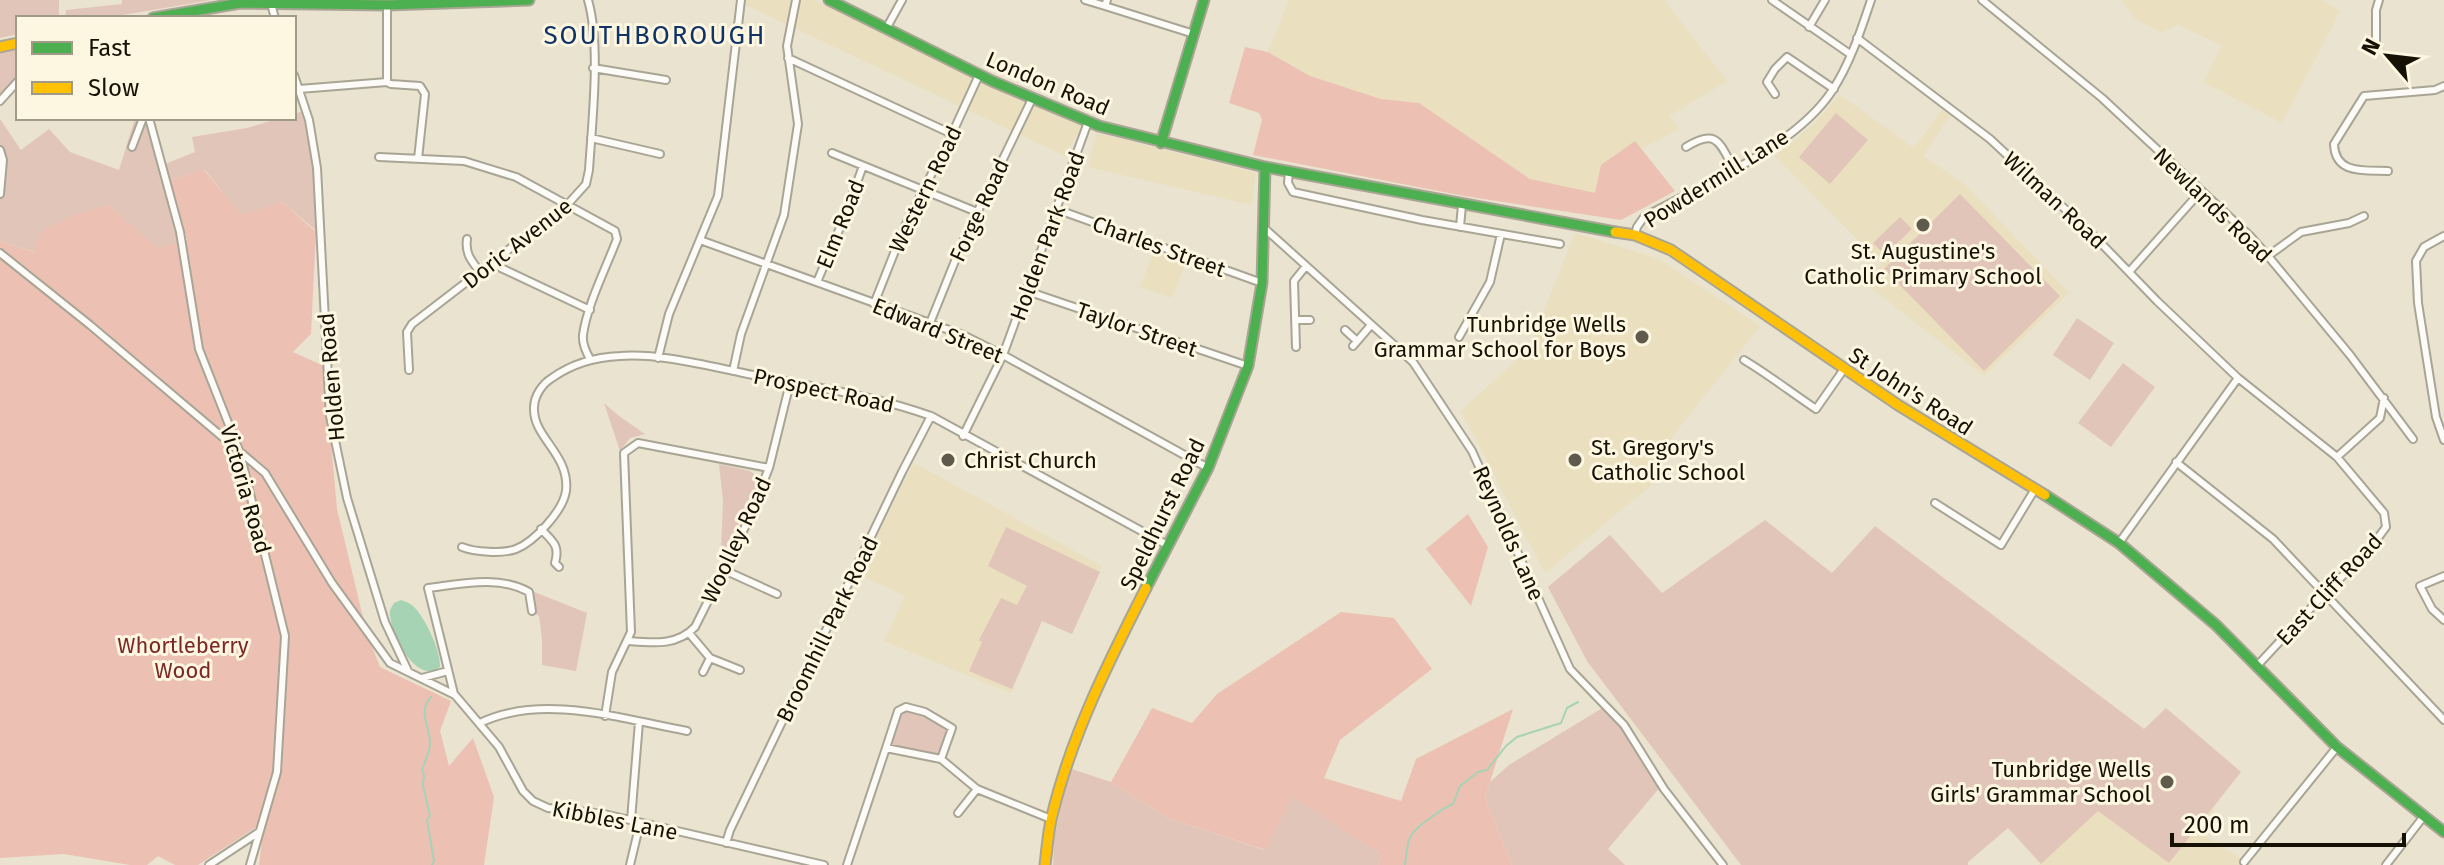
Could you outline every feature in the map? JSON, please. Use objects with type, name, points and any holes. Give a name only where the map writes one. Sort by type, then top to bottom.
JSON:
[{"type":"main road","points":[[175,16],[197,14],[240,2],[529,0]]},
{"type":"main road","name":"London Road","points":[[829,0],[1032,99],[1088,122],[1265,167]]},
{"type":"main road","points":[[1161,143],[1204,0]]},
{"type":"main road","name":"St John's Road","points":[[1265,167],[1635,235],[1685,259],[1938,431],[2119,543],[2197,609],[2337,747],[2444,832]]},
{"type":"main road","name":"Speldhurst Road","points":[[1045,865],[1051,819],[1066,765],[1111,656],[1208,468],[1248,366],[1262,283],[1265,167]]},
{"type":"street","name":"Doric Avenue","points":[[409,370],[407,332],[412,324],[568,204],[586,184],[593,68],[593,20],[588,0]]},
{"type":"street","points":[[658,358],[669,314],[718,196],[741,0]]},
{"type":"street","points":[[733,371],[741,334],[784,215],[798,124],[787,46],[796,0]]},
{"type":"street","points":[[886,29],[902,0]]},
{"type":"street","points":[[1085,0],[1106,3],[1194,34]]},
{"type":"street","points":[[1772,0],[1850,54]]},
{"type":"street","points":[[1809,27],[1825,0]]},
{"type":"street","name":"Powdermill Lane","points":[[1635,235],[1644,217],[1780,142],[1818,109],[1834,89],[1871,0]]},
{"type":"street","name":"Newlands Road","points":[[1982,0],[2102,98],[2268,256],[2384,398],[2413,439]]},
{"type":"street","points":[[2376,44],[2379,0]]},
{"type":"street","points":[[383,3],[387,82]]},
{"type":"street","points":[[271,4],[274,16]]},
{"type":"street","name":"Wilman Road","points":[[1857,38],[1990,139],[2238,378]]},
{"type":"street","points":[[1775,94],[1767,82],[1787,57],[1834,89]]},
{"type":"street","points":[[788,58],[952,134]]},
{"type":"street","points":[[593,68],[666,80]]},
{"type":"street","name":"Western Road","points":[[874,304],[904,228],[979,74]]},
{"type":"street","name":"Holden Road","points":[[296,81],[309,120],[317,168],[330,416],[347,498],[385,622],[408,671]]},
{"type":"street","points":[[299,89],[387,82],[420,86],[424,91],[418,159]]},
{"type":"street","points":[[0,101],[16,83]]},
{"type":"street","points":[[2388,171],[2348,169],[2341,165],[2334,152],[2334,144],[2364,96],[2435,90],[2444,86]]},
{"type":"street","name":"Forge Road","points":[[930,323],[961,246],[1032,99]]},
{"type":"street","points":[[132,147],[142,120]]},
{"type":"street","name":"Victoria Road","points":[[150,120],[180,232],[199,349],[240,453],[285,636],[277,772],[250,865]]},
{"type":"street","name":"Holden Park Road","points":[[963,436],[1003,355],[1088,122]]},
{"type":"street","points":[[1686,147],[1709,136],[1717,140],[1734,169]]},
{"type":"street","points":[[591,138],[660,154]]},
{"type":"street","points":[[0,150],[3,160],[0,194]]},
{"type":"street","points":[[832,153],[977,212]]},
{"type":"street","points":[[379,157],[464,161],[516,177],[612,228],[617,234],[583,336],[590,359],[552,377],[540,389],[534,407],[537,425],[566,471],[566,493],[560,507],[552,520],[517,549],[471,551],[462,547]]},
{"type":"street","name":"Elm Road","points":[[817,282],[863,166]]},
{"type":"street","points":[[1289,171],[1288,183],[1293,192],[1460,227],[1560,244]]},
{"type":"street","points":[[2129,272],[2201,191]]},
{"type":"street","points":[[1460,227],[1462,205]]},
{"type":"street","name":"Charles Street","points":[[1056,209],[1262,283]]},
{"type":"street","points":[[2268,256],[2301,232],[2349,223],[2364,216]]},
{"type":"street","name":"Reynolds Lane","points":[[1263,227],[1413,362],[1472,451],[1570,669],[1624,725],[1664,789],[1723,865]]},
{"type":"street","points":[[1459,337],[1490,282],[1501,234]]},
{"type":"street","points":[[2444,236],[2424,247],[2416,261],[2418,303],[2436,417],[2444,440]]},
{"type":"street","points":[[467,239],[466,251],[480,272]]},
{"type":"street","name":"Edward Street","points":[[700,240],[963,335],[1208,468]]},
{"type":"street","name":"Kibbles Lane","points":[[0,253],[265,473],[332,583],[390,663],[455,695],[499,747],[523,791],[533,801],[548,808],[604,814],[824,865]]},
{"type":"street","points":[[494,262],[590,310]]},
{"type":"street","points":[[1296,347],[1294,281],[1306,266]]},
{"type":"street","name":"Taylor Street","points":[[1027,291],[1248,366]]},
{"type":"street","points":[[1295,320],[1310,320]]},
{"type":"street","points":[[1345,330],[1355,344],[1371,325]]},
{"type":"street","name":"Prospect Road","points":[[590,359],[623,355],[658,358],[858,394],[907,407],[931,416],[1169,546]]},
{"type":"street","points":[[1744,360],[1816,409],[1844,369]]},
{"type":"street","points":[[2119,543],[2238,378]]},
{"type":"street","name":"East Cliff Road","points":[[2238,378],[2337,457],[2384,513],[2386,527],[2369,550],[2256,667]]},
{"type":"street","points":[[531,383],[540,389]]},
{"type":"street","name":"Woolley Road","points":[[689,633],[695,627],[746,525],[769,468],[790,383]]},
{"type":"street","points":[[2337,457],[2380,418],[2384,398]]},
{"type":"street","name":"Broomhill Park Road","points":[[726,843],[931,416]]},
{"type":"street","points":[[605,716],[612,672],[628,641],[631,625],[624,453],[638,443],[769,468]]},
{"type":"street","points":[[2176,462],[2273,539],[2444,720]]},
{"type":"street","points":[[1935,503],[2001,545],[2035,489]]},
{"type":"street","points":[[541,529],[555,544],[558,552],[555,563],[559,567]]},
{"type":"street","points":[[724,570],[777,594]]},
{"type":"street","points":[[2444,576],[2420,586],[2432,609],[2444,620]]},
{"type":"street","points":[[455,695],[428,588],[505,582],[529,592],[532,611]]},
{"type":"street","points":[[628,641],[673,641],[689,633],[710,658],[740,670]]},
{"type":"street","points":[[703,672],[710,658]]},
{"type":"street","points":[[422,678],[448,671]]},
{"type":"street","points":[[847,865],[898,711],[906,707],[925,712],[952,728],[941,759]]},
{"type":"street","points":[[480,723],[506,712],[536,708],[605,716],[687,731]]},
{"type":"street","points":[[631,820],[639,722]]},
{"type":"street","points":[[2244,862],[2337,747]]},
{"type":"street","points":[[886,748],[941,759],[977,789],[1051,819]]},
{"type":"street","points":[[958,813],[977,789]]},
{"type":"street","points":[[2386,865],[2424,816]]},
{"type":"street","points":[[630,865],[640,823]]},
{"type":"street","points":[[209,865],[259,832]]},
{"type":"shaded area","points":[[0,0],[59,0],[59,16],[16,16],[16,34],[0,38]]},
{"type":"shaded area","points":[[122,0],[212,0],[117,16],[65,16],[66,10],[122,4]]},
{"type":"shaded area","points":[[746,0],[814,0],[1082,126],[1065,156],[746,5]]},
{"type":"shaded area","points":[[1289,0],[1664,0],[1727,81],[1669,116],[1679,129],[1641,149],[1634,141],[1595,194],[1530,179],[1419,103],[1381,99],[1310,76],[1268,52]]},
{"type":"shaded area","points":[[2121,0],[2322,0],[2340,11],[2282,123],[2204,82],[2222,45],[2178,25],[2160,32],[2135,18]]},
{"type":"shaded area","points":[[16,48],[16,80],[0,98],[0,52]]},
{"type":"shaded area","name":"St. Augustine's Catholic Primary School","points":[[1840,95],[1914,148],[1942,110],[1950,115],[1923,156],[1965,185],[2069,293],[1984,376],[1865,283],[1882,264],[1775,156],[1814,124]]},
{"type":"shaded area","points":[[306,110],[317,168],[320,234],[282,202],[242,216],[205,170],[169,180],[165,164],[195,152],[192,137],[247,128],[273,120],[296,120],[296,113]]},
{"type":"shaded area","points":[[1836,113],[1868,140],[1830,184],[1799,157]]},
{"type":"shaded area","points":[[0,119],[21,150],[49,129],[70,152],[119,170],[134,120],[150,120],[180,242],[158,249],[108,205],[35,252],[0,241]]},
{"type":"shaded area","points":[[1097,133],[1256,173],[1252,205],[1088,167]]},
{"type":"shaded area","points":[[1960,194],[2060,296],[1984,371],[1884,269]]},
{"type":"shaded area","points":[[1900,217],[1912,229],[1885,255],[1873,243]]},
{"type":"shaded area","points":[[1575,233],[1659,259],[1760,326],[1671,438],[1656,481],[1545,573],[1461,411],[1529,349]]},
{"type":"shaded area","points":[[1154,251],[1186,262],[1172,298],[1140,287]]},
{"type":"shaded area","points":[[2077,318],[2114,343],[2090,380],[2053,355]]},
{"type":"shaded area","points":[[2123,363],[2155,387],[2111,447],[2078,423]]},
{"type":"shaded area","points":[[604,403],[645,434],[630,438],[620,451]]},
{"type":"shaded area","points":[[914,463],[1102,566],[1072,634],[1042,621],[1011,693],[884,641],[905,596],[858,574]]},
{"type":"shaded area","points":[[719,464],[750,471],[757,484],[725,552],[721,551],[723,501]]},
{"type":"shaded area","points":[[1765,520],[1832,573],[1875,526],[2144,729],[2166,708],[2241,772],[2169,863],[2098,811],[2041,864],[2008,828],[1968,865],[1741,865],[1587,661],[1548,587],[1610,535],[1662,593]]},
{"type":"shaded area","points":[[1006,527],[1100,572],[1072,634],[1042,621],[1012,689],[969,671],[982,642],[979,640],[1001,598],[1017,605],[1027,586],[988,566]]},
{"type":"shaded area","points":[[532,591],[587,613],[576,671],[542,665],[542,638],[539,616],[532,611]]},
{"type":"shaded area","points":[[401,600],[418,611],[427,626],[438,652],[440,667],[431,671],[422,670],[400,645],[390,613],[394,603]]},
{"type":"shaded area","points":[[906,707],[925,712],[952,728],[941,759],[886,748],[898,711]]},
{"type":"shaded area","points":[[1604,707],[1622,725],[1661,786],[1608,849],[1625,865],[1512,865],[1485,798],[1490,782],[1509,765]]},
{"type":"shaded area","name":"Tunbridge Wells Girls' Grammar School","points":[[2166,708],[2241,772],[2215,805],[2207,837],[2251,865],[2039,865],[2098,811]]},
{"type":"shaded area","points":[[1069,768],[1111,782],[1168,818],[1264,850],[1291,795],[1382,855],[1378,865],[1053,865],[1054,840]]},
{"type":"green space","points":[[1245,47],[1268,52],[1310,76],[1381,99],[1419,103],[1530,179],[1595,193],[1601,165],[1635,141],[1675,191],[1621,220],[1464,196],[1253,155],[1262,120],[1259,113],[1229,103]]},
{"type":"green space","name":"Whortleberry Wood","points":[[204,170],[242,215],[282,202],[316,232],[311,334],[293,352],[324,366],[337,509],[367,634],[380,667],[451,701],[440,731],[449,766],[473,738],[494,797],[484,865],[259,865],[264,822],[198,865],[175,865],[158,856],[147,865],[64,854],[0,858],[0,241],[34,252],[43,230],[74,215],[108,205],[158,248],[187,240],[169,180]]},
{"type":"green space","points":[[1468,514],[1488,547],[1471,606],[1426,549]]},
{"type":"green space","points":[[1341,612],[1394,618],[1432,669],[1340,740],[1324,778],[1401,801],[1416,759],[1513,709],[1485,798],[1512,865],[1378,865],[1382,855],[1292,796],[1265,850],[1168,818],[1111,782],[1152,708],[1192,723],[1217,694]]},
{"type":"waterway","points":[[431,697],[425,708],[430,746],[422,770],[430,816],[427,820],[434,861],[432,865]]},
{"type":"waterway","points":[[1405,865],[1408,843],[1413,833],[1453,804],[1460,786],[1478,772],[1487,770],[1517,737],[1561,723],[1567,708],[1578,702]]},
{"type":"traffic: fast","points":[[165,16],[240,3],[387,5],[529,0]]},
{"type":"traffic: fast","points":[[829,0],[992,81],[1099,126],[1265,167],[1615,232]]},
{"type":"traffic: fast","points":[[1161,143],[1204,0]]},
{"type":"traffic: fast","points":[[1146,588],[1208,468],[1248,366],[1262,283],[1265,167]]},
{"type":"traffic: fast","points":[[2045,495],[2119,543],[2216,625],[2337,747],[2444,832]]},
{"type":"traffic: slow","points":[[0,47],[16,43]]},
{"type":"traffic: slow","points":[[1615,232],[1635,235],[1671,250],[1898,405],[2045,495]]},
{"type":"traffic: slow","points":[[1045,865],[1052,816],[1080,728],[1146,588]]},
{"type":"place","name":"St. Augustine's Catholic Primary School","points":[[1923,225]]},
{"type":"place","name":"Tunbridge Wells Grammar School for Boys","points":[[1642,337]]},
{"type":"place","name":"Christ Church","points":[[948,460]]},
{"type":"place","name":"St. Gregory's Catholic School","points":[[1575,460]]},
{"type":"place","name":"Tunbridge Wells Girls' Grammar School","points":[[2167,782]]},
{"type":"district","name":"SOUTHBOROUGH","points":[[655,35]]}]
